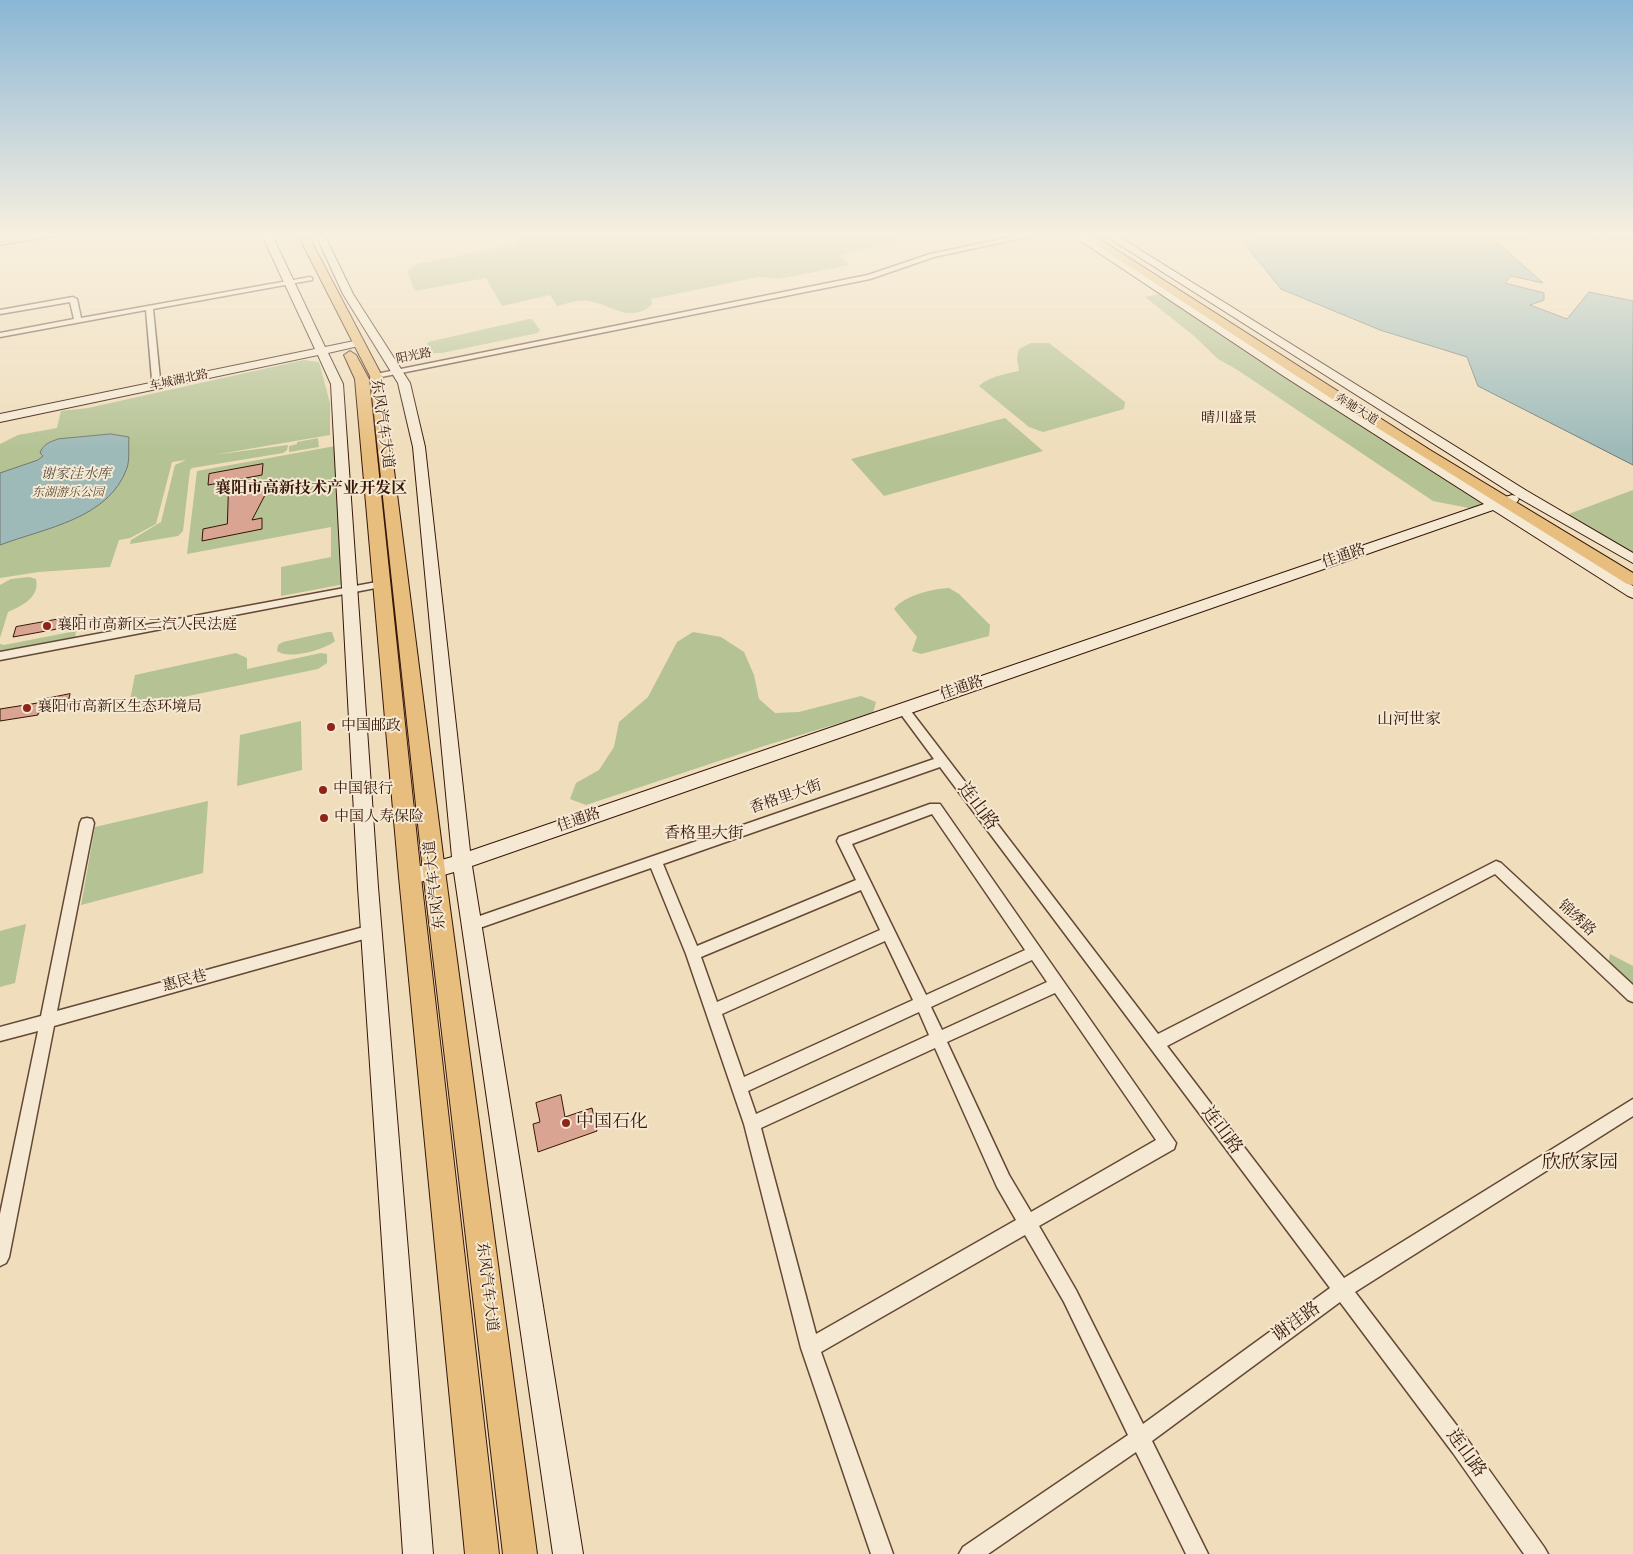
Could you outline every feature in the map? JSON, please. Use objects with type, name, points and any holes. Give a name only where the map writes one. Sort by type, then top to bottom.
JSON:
[{"type":"main road","name":"东风汽车大道","points":[[321,306],[351,342],[386,374],[434,870],[520,1554]]},
{"type":"main road","name":"东风汽车大道","points":[[336,306],[351,342],[362,379],[410,877],[482,1554]]},
{"type":"main road","name":"奔驰大道","points":[[1195,306],[1503,502],[1633,580]]},
{"type":"main road","name":"奔驰大道","points":[[1204,306],[1503,502],[1633,570]]},
{"type":"street","points":[[0,312],[36,306]]},
{"type":"street","points":[[75,306],[78,320]]},
{"type":"street","points":[[0,335],[162,306]]},
{"type":"street","points":[[308,306],[321,348],[337,384],[371,931],[418,1554]]},
{"type":"street","points":[[353,306],[386,374],[404,383],[419,447],[462,861],[568,1554]]},
{"type":"street","name":"阳光路","points":[[386,374],[733,306]]},
{"type":"street","points":[[1190,306],[1503,502],[1633,593]]},
{"type":"street","points":[[1222,306],[1522,494],[1633,559]]},
{"type":"street","points":[[149,308],[156,379]]},
{"type":"street","name":"车城湖北路","points":[[0,411],[351,342]]},
{"type":"street","name":"车城湖北路","points":[[0,418],[321,348]]},
{"type":"street","name":"佳通路","points":[[410,877],[462,861],[1503,502]]},
{"type":"street","points":[[0,656],[382,584]]},
{"type":"street","name":"连山路","points":[[903,709],[1454,1438],[1537,1554]]},
{"type":"street","name":"香格里大街","points":[[471,925],[942,761]]},
{"type":"street","points":[[810,1348],[1027,1223],[1168,1144],[935,808],[844,841],[922,1003],[1003,1181],[1027,1223],[1070,1296],[1197,1554]]},
{"type":"street","points":[[0,1257],[87,823]]},
{"type":"street","points":[[656,861],[693,954],[752,1124],[810,1348],[882,1554]]},
{"type":"street","name":"锦绣路","points":[[1155,1044],[1496,867],[1633,995]]},
{"type":"street","points":[[693,954],[864,883]]},
{"type":"street","name":"惠民巷","points":[[0,1034],[371,931]]},
{"type":"street","points":[[713,1010],[888,933]]},
{"type":"street","points":[[739,1087],[1036,952]]},
{"type":"street","points":[[752,1124],[1058,984]]},
{"type":"street","name":"谢洼路","points":[[970,1554],[1140,1438],[1342,1290],[1633,1107]]},
{"type":"green space","points":[[604,306],[651,306],[635,313],[620,312]]},
{"type":"green space","points":[[1156,306],[1184,306],[1493,505],[1479,510],[1433,501],[1236,369],[1218,359],[1193,335]]},
{"type":"green space","points":[[532,319],[540,330],[538,333],[442,353],[433,353],[427,344],[428,342]]},
{"type":"green space","points":[[1031,343],[1049,343],[1125,402],[1124,409],[1043,432],[1029,427],[979,386],[1003,374],[1019,371],[1017,358],[1019,349]]},
{"type":"green space","name":"东湖游乐公园","points":[[304,360],[319,362],[330,403],[330,435],[213,455],[288,445],[287,450],[283,453],[192,468],[190,470],[183,531],[178,536],[130,544],[131,540],[161,522],[175,465],[186,460],[172,462],[156,524],[130,538],[119,540],[110,567],[39,572],[0,578],[0,444],[18,435],[57,428],[61,411],[88,408]]},
{"type":"green space","points":[[1005,418],[1043,451],[884,496],[851,459]]},
{"type":"green space","points":[[318,438],[319,447],[289,452],[289,446],[297,444],[297,442]]},
{"type":"green space","points":[[341,445],[350,583],[281,596],[281,567],[331,557],[331,527],[187,554],[197,471]]},
{"type":"green space","points":[[1633,490],[1633,553],[1566,515]]},
{"type":"green space","points":[[29,577],[36,579],[37,585],[33,596],[24,604],[8,612],[0,638],[0,585],[11,579]]},
{"type":"green space","points":[[949,588],[959,594],[990,625],[989,636],[921,654],[912,651],[917,637],[894,609],[912,596],[927,591]]},
{"type":"green space","points":[[76,631],[75,638],[72,640],[0,655],[0,644],[4,645]]},
{"type":"green space","points":[[332,632],[335,641],[323,648],[297,654],[282,654],[277,651],[278,645],[283,642]]},
{"type":"green space","points":[[693,632],[721,637],[744,652],[754,675],[759,699],[775,713],[799,712],[861,696],[876,702],[873,713],[764,746],[586,805],[570,799],[576,783],[599,770],[614,747],[619,722],[648,697],[677,642]]},
{"type":"green space","points":[[236,653],[247,658],[247,669],[321,653],[327,654],[327,663],[318,669],[135,707],[129,705],[135,675]]},
{"type":"green space","points":[[301,721],[302,770],[237,786],[240,735]]},
{"type":"green space","points":[[208,801],[203,873],[81,905],[95,827]]},
{"type":"green space","points":[[26,924],[15,983],[0,987],[0,931]]},
{"type":"green space","points":[[1610,954],[1633,966],[1633,995],[1607,970]]},
{"type":"water","points":[[1321,306],[1531,306],[1567,319],[1578,306],[1633,306],[1633,465],[1478,386],[1467,357],[1380,330]]},
{"type":"water","name":"谢家洼水库","points":[[111,434],[129,437],[128,461],[127,468],[118,485],[106,499],[74,519],[0,545],[0,473],[38,460],[43,456],[40,453],[43,447],[58,439]]},
{"type":"building","points":[[263,464],[262,475],[208,485],[209,474]]},
{"type":"building","points":[[229,484],[263,492],[265,495],[252,520],[262,518],[262,529],[202,541],[203,529],[227,524]]},
{"type":"building","name":"襄阳市高新区二汽人民法庭","points":[[82,615],[79,625],[13,637],[16,627]]},
{"type":"building","name":"襄阳市高新区生态环境局","points":[[70,694],[67,707],[38,713],[38,715],[0,721],[0,709],[44,702],[45,699]]},
{"type":"building","name":"中国石化","points":[[561,1095],[565,1117],[592,1108],[597,1131],[538,1152],[533,1124],[540,1122],[536,1103]]},
{"type":"place","name":"襄阳市高新区二汽人民法庭","points":[[47,626]]},
{"type":"place","name":"襄阳市高新区生态环境局","points":[[27,708]]},
{"type":"place","name":"中国邮政","points":[[331,727]]},
{"type":"place","name":"中国银行","points":[[323,790]]},
{"type":"place","name":"中国人寿保险","points":[[324,818]]},
{"type":"place","name":"中国石化","points":[[566,1123]]},
{"type":"district","name":"晴川盛景","points":[[1229,419]]},
{"type":"district","name":"襄阳市高新技术产业开发区","points":[[311,490]]},
{"type":"district","name":"山河世家","points":[[1409,721]]},
{"type":"district","name":"香格里大街","points":[[704,835]]},
{"type":"district","name":"欣欣家园","points":[[1580,1164]]}]
